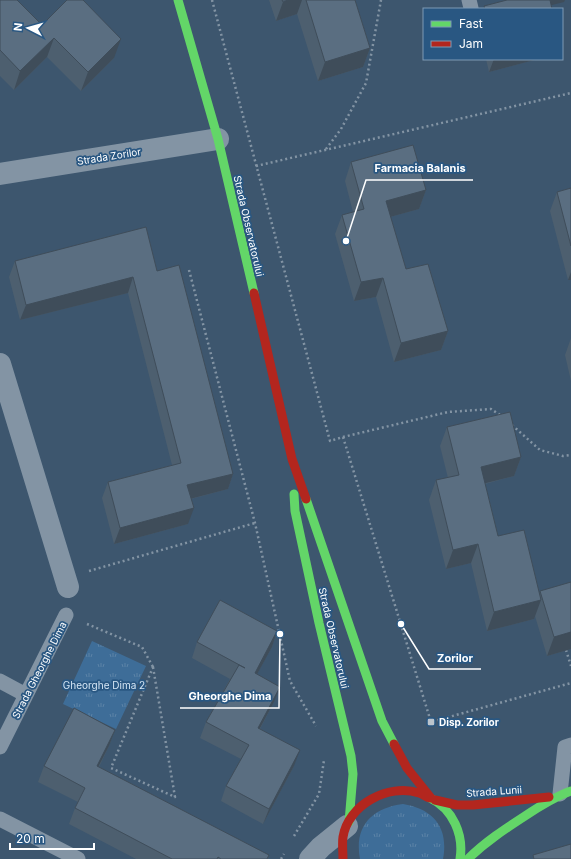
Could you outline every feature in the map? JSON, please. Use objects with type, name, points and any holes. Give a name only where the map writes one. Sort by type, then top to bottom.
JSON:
[{"type":"main road","name":"Strada Observatorului","points":[[178,0],[218,139],[292,459],[382,722],[407,768],[433,799],[446,810],[455,823],[460,838],[460,859]]},
{"type":"main road","name":"Strada Observatorului","points":[[292,459],[295,511],[319,623],[351,756],[353,774],[348,824]]},
{"type":"main road","name":"Strada Lunii","points":[[348,824],[362,805],[371,798],[395,790],[407,790],[420,793],[433,799],[456,805],[473,805],[562,794]]},
{"type":"main road","points":[[468,859],[488,840],[562,794]]},
{"type":"main road","points":[[343,859],[342,846],[348,824]]},
{"type":"street","name":"Strada Zorilor","points":[[0,174],[218,139]]},
{"type":"street","points":[[0,364],[67,583]]},
{"type":"street","points":[[310,859],[348,824]]},
{"type":"lane","name":"Strada Gheorghe Dima","points":[[0,746],[66,615]]},
{"type":"lane","points":[[0,681],[26,695]]},
{"type":"lane","points":[[562,794],[565,747],[571,745]]},
{"type":"lane","points":[[0,819],[78,859]]},
{"type":"path","points":[[212,0],[330,441],[342,436],[448,412],[491,409],[504,418]]},
{"type":"path","points":[[326,150],[341,129],[366,83],[381,0]]},
{"type":"path","points":[[256,166],[571,93]]},
{"type":"path","points":[[189,270],[255,523],[290,681],[319,731]]},
{"type":"path","points":[[510,423],[540,450],[563,456],[571,455]]},
{"type":"path","points":[[342,436],[431,722],[490,704],[571,683]]},
{"type":"path","points":[[67,583],[255,523]]},
{"type":"path","points":[[66,615],[142,647],[153,667],[175,797],[111,768],[153,667]]},
{"type":"path","points":[[566,650],[571,666]]},
{"type":"path","points":[[292,840],[319,794],[324,760],[323,753]]},
{"type":"path","points":[[281,859],[285,852]]},
{"type":"green space","name":"Gheorghe Dima 2","points":[[92,641],[146,666],[116,729],[63,704]]},
{"type":"green space","points":[[403,804],[414,806],[423,810],[436,821],[444,838],[443,859],[360,859],[360,837],[367,821],[382,810]]},
{"type":"building","points":[[0,0],[17,0],[42,25],[67,0],[83,0],[121,39],[88,72],[54,38],[20,71],[0,50]]},
{"type":"building","points":[[306,0],[355,0],[370,48],[325,62]]},
{"type":"building","points":[[507,0],[550,0],[552,8],[485,8],[484,6]]},
{"type":"building","points":[[413,145],[426,190],[386,201],[406,269],[428,264],[448,331],[401,343],[383,278],[361,282],[342,215],[364,209],[351,162]]},
{"type":"building","points":[[571,188],[571,246],[557,192]]},
{"type":"building","points":[[146,227],[157,271],[179,265],[233,474],[187,485],[194,508],[120,528],[108,482],[181,463],[133,277],[26,305],[15,261]]},
{"type":"building","points":[[510,412],[521,457],[481,467],[498,536],[524,530],[541,600],[494,612],[478,544],[453,550],[436,480],[459,475],[447,427]]},
{"type":"building","points":[[571,582],[571,632],[554,637],[540,591]]},
{"type":"building","points":[[220,600],[277,631],[255,673],[280,687],[258,728],[300,750],[269,809],[226,786],[249,745],[206,722],[239,665],[245,668],[197,642]]},
{"type":"building","points":[[74,708],[115,730],[97,766],[269,855],[267,859],[221,859],[218,857],[217,859],[172,859],[75,808],[85,788],[44,766]]},
{"type":"building","points":[[571,844],[571,859],[534,859],[533,855]]},
{"type":"traffic: fast","points":[[178,0],[218,139],[254,293]]},
{"type":"traffic: fast","points":[[294,494],[295,511],[319,623],[351,756],[353,774],[349,822]]},
{"type":"traffic: fast","points":[[306,499],[382,721],[394,744]]},
{"type":"traffic: fast","points":[[468,859],[488,841],[518,821],[547,802],[571,791]]},
{"type":"traffic: fast","points":[[430,798],[445,809],[455,824],[460,841],[460,859]]},
{"type":"traffic: jam","points":[[254,293],[292,459],[306,499]]},
{"type":"traffic: jam","points":[[394,744],[407,768],[431,798]]},
{"type":"traffic: jam","points":[[343,859],[343,837],[346,826],[361,806],[371,799],[395,791],[419,793],[430,798]]},
{"type":"traffic: jam","points":[[435,800],[457,805],[473,805],[549,797]]},
{"type":"place","name":"Farmacia Balanis","points":[[346,241]]},
{"type":"place","name":"Zorilor","points":[[401,624]]},
{"type":"place","name":"Gheorghe Dima","points":[[280,634]]},
{"type":"place","name":"Disp. Zorilor","points":[[431,722]]}]
